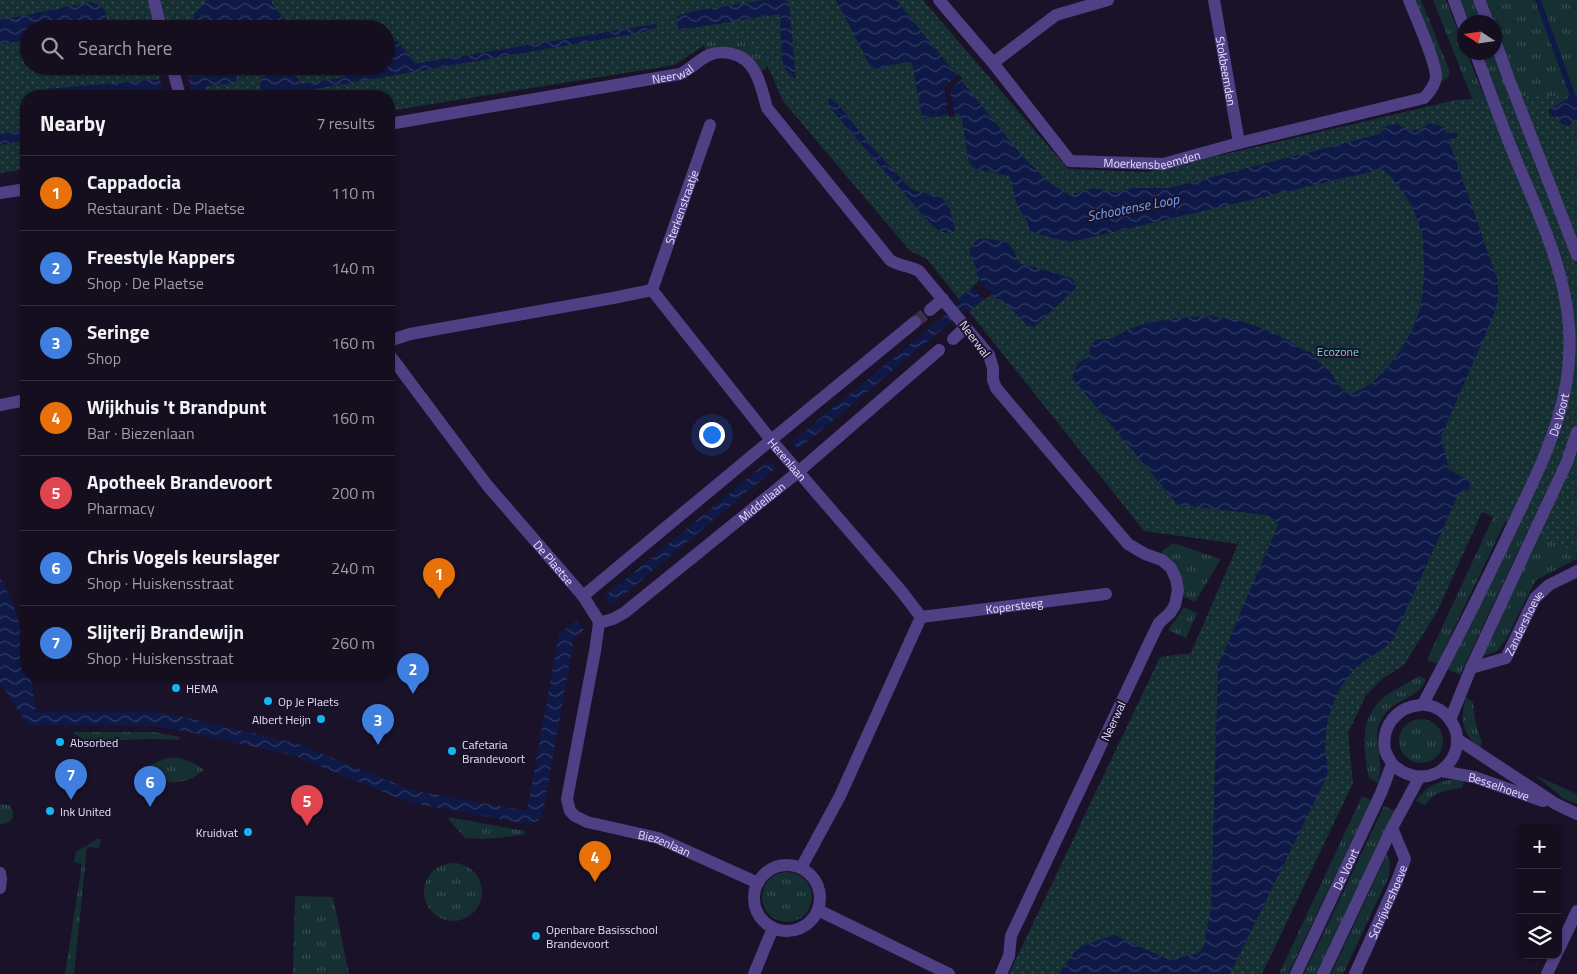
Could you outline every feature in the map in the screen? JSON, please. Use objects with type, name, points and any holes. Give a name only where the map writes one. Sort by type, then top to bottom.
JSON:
[{"type":"street","points":[[154,0],[159,20]]},
{"type":"street","name":"Moerkensbeemden","points":[[939,0],[993,63],[1070,161],[1164,164],[1239,143],[1424,98],[1431,91],[1436,78],[1434,66],[1409,0]]},
{"type":"street","points":[[993,63],[1056,15],[1108,0]]},
{"type":"street","name":"Stokbeemden","points":[[1214,0],[1239,143]]},
{"type":"street","points":[[1454,0],[1460,15]]},
{"type":"street","points":[[1479,0],[1485,15]]},
{"type":"street","name":"Neerwal","points":[[395,123],[680,74],[688,70],[699,60],[712,54],[727,53],[740,56],[752,66],[767,108],[890,260],[898,265],[919,271],[989,355],[996,388],[1128,544],[1145,554],[1162,560],[1171,568],[1178,590],[1174,605],[1170,613],[1159,623],[1152,637],[1011,936],[1010,956],[1001,974]]},
{"type":"street","name":"De Voort","points":[[1423,704],[1546,454],[1562,410],[1569,354],[1569,327],[1562,285],[1549,240],[1478,60]]},
{"type":"street","points":[[1502,60],[1577,255]]},
{"type":"street","points":[[174,75],[178,90]]},
{"type":"street","name":"Sterkenstraatje","points":[[652,290],[710,125]]},
{"type":"street","points":[[0,193],[20,190]]},
{"type":"street","points":[[395,339],[410,334],[652,290]]},
{"type":"street","name":"Herenlaan","points":[[652,290],[771,440],[902,592],[921,617]]},
{"type":"street","points":[[930,310],[951,308]]},
{"type":"street","points":[[582,596],[915,322]]},
{"type":"street","points":[[953,339],[966,327]]},
{"type":"street","name":"Middellaan","points":[[596,616],[613,619],[624,613],[798,472],[939,350]]},
{"type":"street","name":"De Plaetse","points":[[395,362],[487,485],[582,596],[596,616]]},
{"type":"street","points":[[0,405],[20,401]]},
{"type":"street","name":"De Voort","points":[[1450,720],[1471,668],[1566,462],[1577,432]]},
{"type":"street","name":"Zandershoeve","points":[[1471,668],[1506,658],[1535,598],[1549,585],[1577,571]]},
{"type":"street","name":"Kopersteeg","points":[[921,617],[1106,594]]},
{"type":"street","name":"Biezenlaan","points":[[596,616],[567,799],[570,811],[587,822],[658,838],[758,883]]},
{"type":"street","points":[[801,868],[840,796],[921,617]]},
{"type":"street","points":[[1423,704],[1443,712],[1450,720],[1455,729],[1456,751],[1442,771],[1431,776],[1419,778],[1409,776],[1392,764],[1386,752],[1384,737],[1388,724],[1397,713],[1409,706],[1423,704]]},
{"type":"street","name":"Besselhoeve","points":[[1457,740],[1556,804],[1577,814]]},
{"type":"street","name":"De Voort","points":[[1296,974],[1381,793],[1392,764]]},
{"type":"street","name":"Besselhoeve","points":[[1442,771],[1474,777],[1556,804]]},
{"type":"street","name":"De Voort","points":[[1323,974],[1392,828],[1419,778]]},
{"type":"street","name":"Schrijvershoeve","points":[[1355,974],[1405,859],[1392,828]]},
{"type":"street","points":[[788,865],[801,868],[810,875],[817,886],[820,898],[818,910],[810,921],[799,929],[786,932],[773,928],[762,920],[756,909],[754,896],[758,883],[765,873],[776,867],[788,865]]},
{"type":"street","points":[[0,873],[0,888]]},
{"type":"street","points":[[818,910],[950,974]]},
{"type":"street","points":[[1562,943],[1577,911]]},
{"type":"street","points":[[754,974],[773,928]]},
{"type":"street","points":[[1547,974],[1554,959]]},
{"type":"green space","name":"Ecozone","points":[[0,0],[923,0],[1068,169],[1148,172],[1456,100],[1528,96],[1577,96],[1577,552],[1482,512],[1438,610],[1404,665],[1382,679],[1366,695],[1348,733],[1353,783],[1262,974],[1009,974],[1160,657],[1191,653],[1238,544],[1144,531],[927,259],[910,251],[783,101],[762,53],[738,38],[710,41],[675,65],[395,110],[395,90],[20,90],[20,170],[0,173]]},
{"type":"green space","points":[[1413,0],[1421,0],[1450,72],[1445,80],[1439,81]]},
{"type":"green space","points":[[1433,0],[1446,0],[1457,28],[1457,60],[1470,60],[1551,266],[1527,476],[1437,664],[1427,660],[1507,487],[1534,254]]},
{"type":"green space","points":[[1457,0],[1472,0],[1478,15],[1463,15]]},
{"type":"green space","points":[[1482,0],[1577,0],[1577,96],[1569,96],[1577,239],[1502,48],[1502,15],[1488,15]]},
{"type":"green space","points":[[764,24],[771,64],[762,71],[751,57],[738,49],[722,47],[705,50],[703,34]]},
{"type":"green space","points":[[1481,60],[1496,60],[1577,268],[1577,414],[1565,451],[1460,675],[1447,669],[1540,478],[1552,450],[1566,406],[1571,368],[1571,329],[1566,291],[1557,253]]},
{"type":"green space","points":[[1577,446],[1577,559],[1536,580],[1505,641],[1497,651],[1479,658]]},
{"type":"green space","points":[[1173,543],[1221,559],[1195,602],[1182,596],[1174,563],[1161,552]]},
{"type":"green space","points":[[1184,607],[1197,613],[1186,638],[1168,630]]},
{"type":"green space","points":[[1418,676],[1426,679],[1419,690],[1389,709],[1381,720],[1377,732],[1380,768],[1378,783],[1369,778],[1364,743],[1367,722],[1378,703],[1388,694]]},
{"type":"green space","points":[[1466,697],[1473,702],[1478,731],[1482,741],[1480,749],[1469,737],[1464,726],[1463,713]]},
{"type":"green space","points":[[1421,719],[1433,723],[1439,729],[1443,741],[1439,753],[1433,759],[1421,763],[1409,759],[1403,753],[1399,741],[1403,729],[1409,723]]},
{"type":"green space","points":[[74,732],[154,732],[180,737],[179,740],[135,739],[92,744],[74,734]]},
{"type":"green space","points":[[167,758],[187,760],[204,770],[182,782],[165,782],[150,776],[143,770]]},
{"type":"green space","points":[[1535,775],[1577,794],[1577,804],[1564,799]]},
{"type":"green space","points":[[1451,780],[1464,781],[1462,788],[1434,795],[1425,805],[1416,801],[1430,786]]},
{"type":"green space","points":[[1362,796],[1371,800],[1288,974],[1279,974]]},
{"type":"green space","points":[[0,804],[9,805],[13,812],[11,821],[8,823],[0,824]]},
{"type":"green space","points":[[1384,806],[1395,811],[1318,974],[1304,974]]},
{"type":"green space","points":[[449,817],[525,831],[525,834],[480,839],[465,838],[449,820]]},
{"type":"green space","points":[[97,839],[101,839],[99,848],[87,847],[74,974],[65,974],[82,864],[74,862],[76,852]]},
{"type":"green space","points":[[1387,854],[1390,862],[1389,876],[1343,974],[1331,974]]},
{"type":"green space","points":[[453,863],[469,868],[477,876],[482,892],[477,908],[469,916],[453,921],[437,916],[429,908],[424,892],[429,876],[437,868]]},
{"type":"green space","points":[[782,872],[792,872],[805,879],[812,892],[812,902],[805,915],[792,922],[782,922],[773,918],[766,911],[762,902],[762,892],[766,883],[773,876]]},
{"type":"green space","points":[[295,896],[333,897],[349,974],[293,974]]},
{"type":"water","points":[[207,0],[271,0],[273,6],[285,20],[193,20],[194,15]]},
{"type":"water","points":[[764,0],[785,0],[789,4],[796,78],[785,68],[782,60],[780,14],[678,29],[677,16],[694,11]]},
{"type":"water","points":[[836,0],[896,0],[1023,157],[1048,182],[1070,195],[1094,188],[1118,193],[1131,188],[1170,188],[1380,134],[1386,126],[1398,124],[1409,131],[1421,129],[1430,123],[1444,127],[1498,281],[1498,298],[1494,314],[1441,437],[1449,469],[1471,482],[1469,489],[1458,495],[1393,639],[1357,667],[1338,693],[1327,723],[1325,745],[1328,768],[1327,776],[1230,974],[1059,974],[1074,952],[1082,946],[1114,935],[1170,960],[1199,953],[1204,946],[1211,908],[1218,665],[1278,525],[1276,520],[1266,515],[1178,505],[1073,379],[1073,374],[1078,363],[1089,357],[1091,344],[1098,339],[1111,339],[1129,329],[1146,323],[1186,317],[1210,316],[1238,320],[1288,340],[1304,351],[1311,352],[1332,374],[1337,384],[1346,393],[1356,392],[1367,386],[1387,368],[1411,332],[1420,309],[1424,280],[1423,240],[1415,215],[1407,198],[1383,169],[1070,242],[1034,233],[1029,230],[1028,223],[1018,207],[1009,176],[976,169],[969,162],[961,115],[956,113],[925,119],[922,117],[912,63],[906,62],[875,69],[869,64]]},
{"type":"water","points":[[92,2],[105,10],[107,20],[20,20],[20,41],[0,44],[0,20]]},
{"type":"water","points":[[655,24],[658,27],[644,32],[309,90],[261,90],[261,78],[267,75],[294,75],[302,84],[344,77],[345,75],[395,75],[395,42],[398,41],[415,63]]},
{"type":"water","points":[[208,75],[237,76],[236,81],[209,86],[205,90],[47,89]]},
{"type":"water","points":[[1569,96],[1577,96],[1577,120],[1574,120],[1570,126],[1562,124],[1559,117],[1550,116],[1548,110]]},
{"type":"water","points":[[830,98],[839,105],[868,142],[911,189],[942,198],[950,210],[955,231],[940,231],[929,222],[830,108],[828,100]]},
{"type":"water","points":[[20,131],[20,141],[0,145],[0,134]]},
{"type":"water","points":[[979,239],[1007,242],[1014,251],[1019,263],[1071,278],[1075,282],[1076,288],[1033,327],[1028,326],[1001,299],[996,299],[991,293],[969,312],[967,309],[965,310],[584,628],[574,638],[543,812],[538,821],[528,824],[423,805],[398,798],[295,756],[189,732],[154,726],[28,725],[0,683],[0,578],[16,612],[20,628],[20,680],[31,680],[36,712],[154,712],[180,716],[298,744],[404,787],[426,793],[527,811],[559,634],[605,599],[605,596],[960,303],[958,299],[981,281],[976,274],[978,271],[970,254],[974,243]]},
{"type":"pier","points":[[959,74],[962,79],[950,89],[955,116],[949,117],[944,87]]},
{"type":"pier","points":[[187,75],[191,90],[163,90],[159,76]]},
{"type":"pier","points":[[980,280],[992,294],[984,300],[972,287]]},
{"type":"pier","points":[[791,441],[799,450],[776,468],[769,460]]},
{"type":"pier","points":[[605,596],[612,605],[584,630],[576,620]]},
{"type":"waterway","points":[[1538,0],[1575,102]]},
{"type":"waterway","name":"Schootense Loop","points":[[1440,138],[1455,135]]},
{"type":"tunnel","points":[[915,322],[930,310]]},
{"type":"place","name":"Cappadocia","points":[[439,599]]},
{"type":"place","name":"HEMA","points":[[176,688]]},
{"type":"place","name":"Freestyle Kappers","points":[[413,694]]},
{"type":"place","name":"Op Je Plaets","points":[[268,701]]},
{"type":"place","name":"Albert Heijn","points":[[321,719]]},
{"type":"place","name":"Absorbed","points":[[60,742]]},
{"type":"place","name":"Seringe","points":[[378,745]]},
{"type":"place","name":"Cafetaria Brandevoort","points":[[452,751]]},
{"type":"place","name":"Slijterij Brandewijn","points":[[71,800]]},
{"type":"place","name":"Chris Vogels keurslager","points":[[150,807]]},
{"type":"place","name":"Ink United","points":[[50,811]]},
{"type":"place","name":"Apotheek Brandevoort","points":[[307,826]]},
{"type":"place","name":"Kruidvat","points":[[248,832]]},
{"type":"place","name":"Wijkhuis 't Brandpunt","points":[[595,882]]},
{"type":"place","name":"Openbare Basisschool Brandevoort","points":[[536,936]]}]
